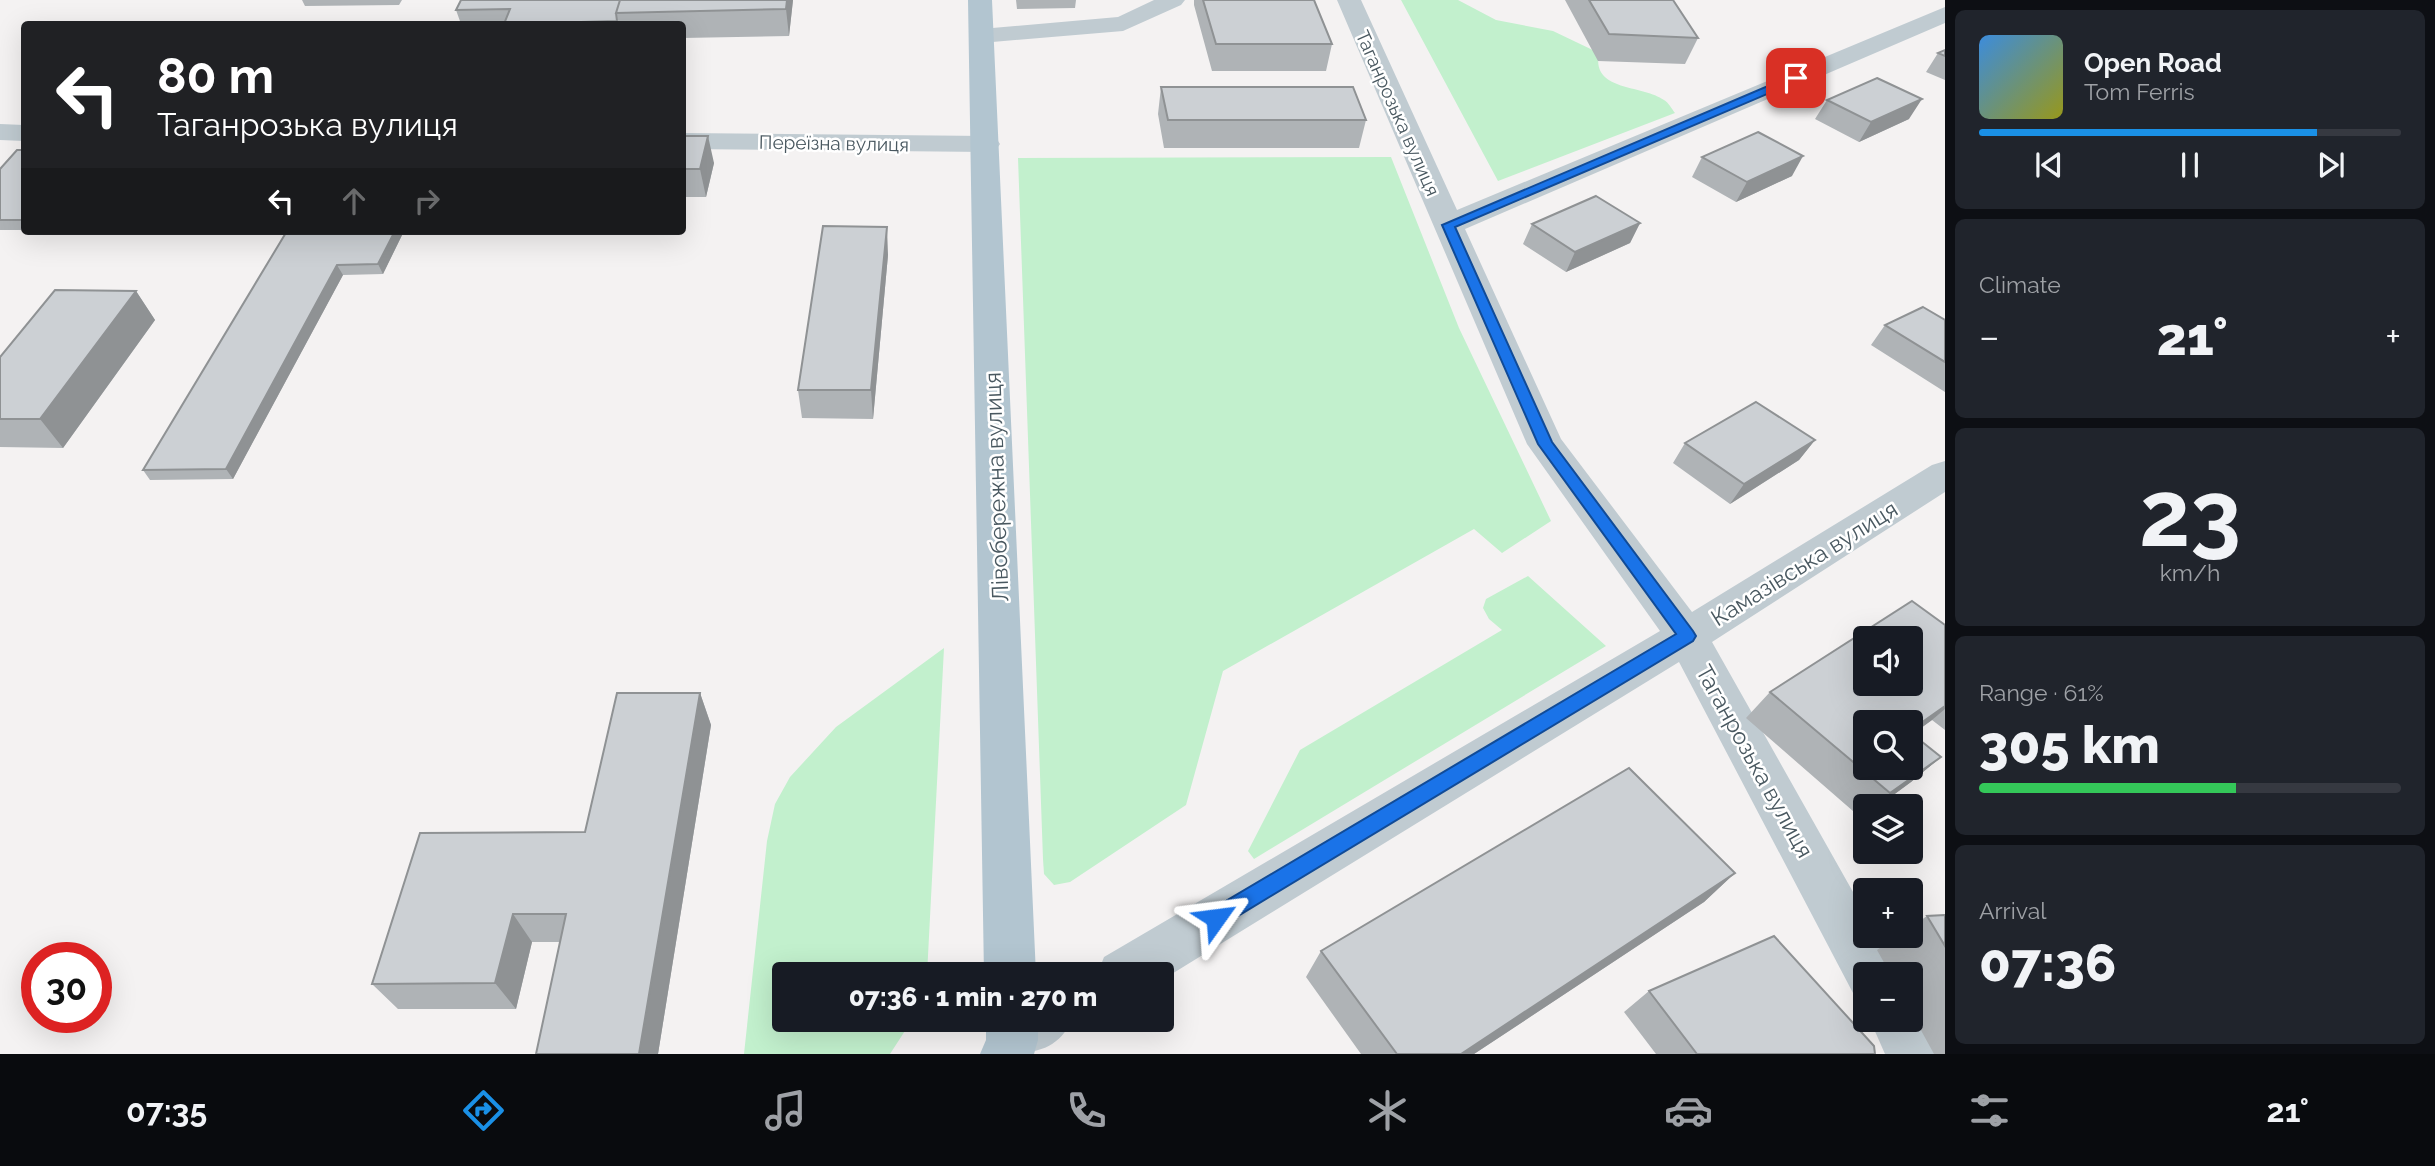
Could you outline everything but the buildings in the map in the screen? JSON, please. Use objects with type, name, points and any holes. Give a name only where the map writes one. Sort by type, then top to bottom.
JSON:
[{"type":"main road","name":"Лівобережна вулиця","points":[[980,18],[1010,962]]},
{"type":"street","points":[[980,18],[1123,24],[1173,0]]},
{"type":"street","name":"Таганрозька вулиця","points":[[1349,0],[1545,444],[1687,636],[1864,962]]},
{"type":"street","name":"Таганрозька вулиця","points":[[1448,225],[1945,15]]},
{"type":"street","points":[[0,132],[21,133]]},
{"type":"street","name":"Переїзна вулиця","points":[[686,141],[986,144]]},
{"type":"street","name":"Камазівська вулиця","points":[[1144,962],[1687,636],[1945,474]]},
{"type":"street","points":[[1902,1032],[1914,1054]]},
{"type":"green space","points":[[1401,0],[1458,0],[1496,20],[1553,31],[1599,53],[1599,66],[1610,81],[1655,95],[1665,101],[1675,113],[1498,181]]},
{"type":"green space","points":[[1391,157],[1459,328],[1551,521],[1502,553],[1474,529],[1223,671],[1186,805],[1070,882],[1054,885],[1044,874],[1043,859],[1018,158]]},
{"type":"green space","points":[[1528,576],[1606,646],[1254,859],[1248,851],[1300,750],[1502,630],[1489,619],[1483,608],[1486,599]]},
{"type":"green space","points":[[944,648],[928,962],[772,962],[772,1032],[904,1032],[890,1054],[744,1054],[767,841],[775,804],[790,777],[836,727]]},
{"type":"route","points":[[1216,918],[1687,636],[1545,444],[1448,225],[1796,78]]}]
